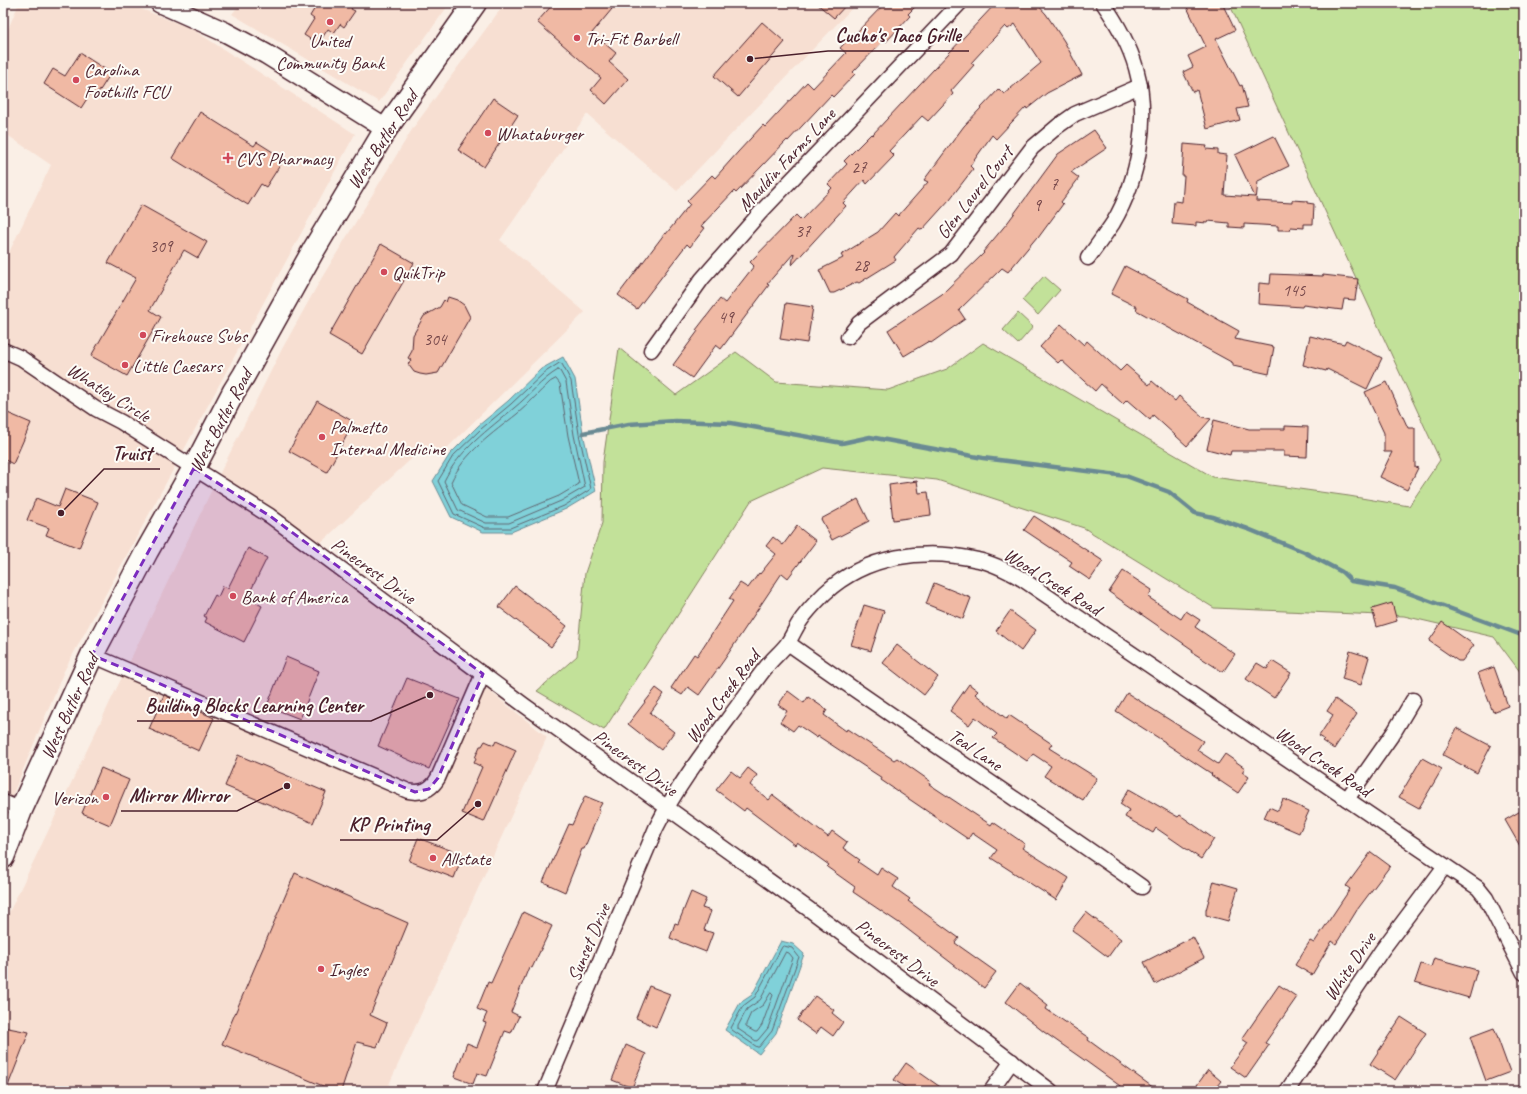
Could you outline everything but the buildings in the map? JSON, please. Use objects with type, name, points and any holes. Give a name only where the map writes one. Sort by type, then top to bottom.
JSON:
[{"type":"main road","points":[[160,3],[225,32],[266,54],[386,129]]},
{"type":"main road","name":"West Butler Road","points":[[3,857],[12,806],[147,551],[194,468],[234,391],[313,251],[386,129],[475,3]]},
{"type":"street","name":"Mauldin Farms Lane","points":[[651,350],[702,280],[760,213],[960,3]]},
{"type":"street","points":[[1088,258],[1113,223],[1122,206],[1133,176],[1139,150],[1142,121],[1140,86],[1136,69],[1126,40],[1114,18],[1103,3]]},
{"type":"street","name":"Glen Laurel Court","points":[[848,337],[858,323],[951,254],[1032,148],[1075,114],[1140,86]]},
{"type":"street","name":"Whatley Circle","points":[[3,350],[21,358],[96,409],[121,422],[194,468]]},
{"type":"street","name":"Pinecrest Drive","points":[[194,468],[270,516],[666,808],[810,910],[1051,1091]]},
{"type":"street","name":"Wood Creek Road","points":[[666,808],[687,776],[767,666],[788,643],[805,614],[824,594],[844,578],[866,566],[893,558],[922,554],[952,555],[979,560],[1002,568],[1022,579],[1478,888],[1486,898],[1524,973]]},
{"type":"street","name":"Teal Lane","points":[[788,643],[857,692],[1071,836],[1142,887]]},
{"type":"street","points":[[92,655],[402,788],[415,792],[422,792],[429,789],[438,778],[483,674]]},
{"type":"street","points":[[1347,799],[1394,732],[1413,700]]},
{"type":"street","name":"Sunset Drive","points":[[545,1091],[656,828],[666,808]]},
{"type":"street","name":"White Drive","points":[[1287,1091],[1382,950],[1445,866]]},
{"type":"street","points":[[991,1091],[1012,1061]]},
{"type":"highlighted area","points":[[194,468],[270,516],[483,674],[438,778],[429,789],[415,792],[92,655]]},
{"type":"shaded area","points":[[19,3],[126,3],[192,29],[355,134],[64,671],[3,818],[3,265],[51,165],[3,132],[3,41]]},
{"type":"shaded area","points":[[241,3],[450,3],[379,102],[232,14]]},
{"type":"shaded area","points":[[505,3],[857,3],[677,191],[587,114],[500,240],[585,312],[441,454],[423,448],[313,550],[547,737],[386,1091],[3,1091],[3,925],[219,475],[282,349],[321,279],[413,128]]},
{"type":"green space","points":[[1229,3],[1524,3],[1524,677],[1494,637],[1404,616],[1214,608],[1084,528],[937,480],[822,468],[751,501],[604,730],[537,691],[577,656],[585,573],[602,523],[603,462],[619,348],[676,395],[736,352],[776,382],[888,390],[947,369],[983,343],[1213,477],[1409,506],[1440,460]]},
{"type":"green space","points":[[1044,276],[1060,290],[1038,315],[1022,300]]},
{"type":"green space","points":[[1018,313],[1033,327],[1018,344],[1003,330]]},
{"type":"water","points":[[563,357],[575,379],[583,433],[596,491],[566,509],[511,532],[483,532],[451,517],[433,481],[450,454],[478,426],[508,401],[541,369]]},
{"type":"water","points":[[781,941],[793,944],[804,954],[776,1033],[759,1054],[725,1030],[740,1003],[752,995]]},
{"type":"waterway","points":[[583,433],[629,424],[675,421],[731,423],[842,443],[870,437],[983,458],[1126,476],[1169,492],[1195,513],[1213,517],[1248,529],[1304,552],[1342,572],[1351,581],[1395,588],[1524,636]]},
{"type":"place","name":"United Community Bank","points":[[330,22]]},
{"type":"place","name":"Tri-Fit Barbell","points":[[577,38]]},
{"type":"place","name":"Cucho's Taco Grille","points":[[750,59]]},
{"type":"place","name":"Carolina Foothills FCU","points":[[76,80]]},
{"type":"place","name":"Whataburger","points":[[488,133]]},
{"type":"place","name":"CVS Pharmacy","points":[[228,158]]},
{"type":"place","name":"QuikTrip","points":[[384,272]]},
{"type":"place","name":"Firehouse Subs","points":[[143,335]]},
{"type":"place","name":"Little Caesars","points":[[125,365]]},
{"type":"place","name":"Palmetto Internal Medicine","points":[[322,437]]},
{"type":"place","name":"Truist","points":[[61,513]]},
{"type":"place","name":"Bank of America","points":[[233,596]]},
{"type":"place","name":"Building Blocks Learning Center","points":[[430,695]]},
{"type":"place","name":"Mirror Mirror","points":[[287,786]]},
{"type":"place","name":"Verizon","points":[[106,797]]},
{"type":"place","name":"KP Printing","points":[[478,804]]},
{"type":"place","name":"Allstate","points":[[433,858]]},
{"type":"place","name":"Ingles","points":[[321,969]]}]
